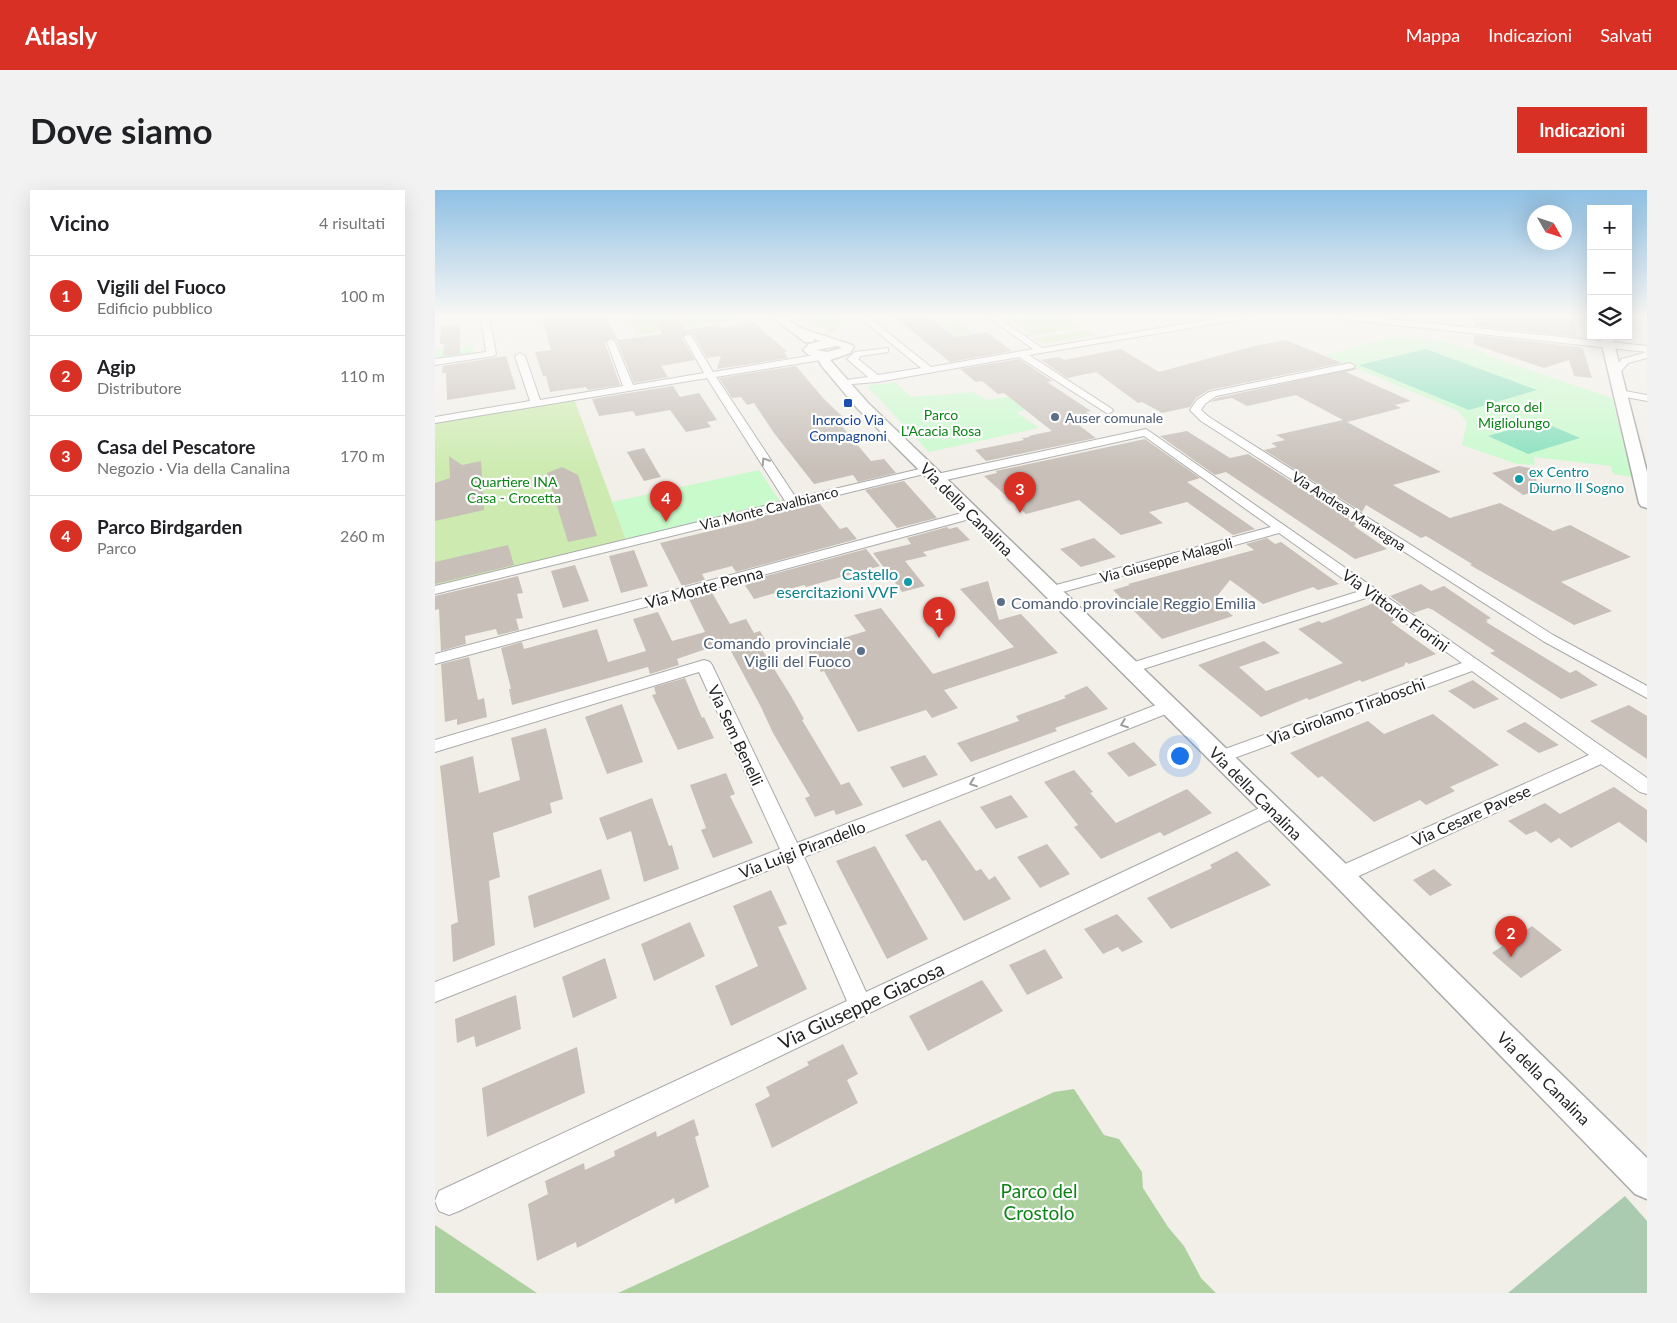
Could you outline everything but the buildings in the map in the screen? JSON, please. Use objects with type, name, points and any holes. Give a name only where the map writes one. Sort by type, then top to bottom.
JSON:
[{"type":"street","points":[[524,367],[536,404]]},
{"type":"street","points":[[621,367],[629,388]]},
{"type":"street","points":[[706,367],[792,502]]},
{"type":"street","points":[[435,420],[756,367]]},
{"type":"street","name":"Via della Canalina","points":[[831,367],[845,381],[863,406],[1341,875],[1645,1179]]},
{"type":"street","points":[[839,367],[845,381],[876,379],[944,367]]},
{"type":"street","points":[[862,367],[876,379]]},
{"type":"street","points":[[926,367],[929,370]]},
{"type":"street","points":[[1042,367],[1108,411]]},
{"type":"street","name":"Via Andrea Mantegna","points":[[1343,367],[1213,394],[1201,402],[1195,410],[1211,423],[1548,638],[1647,693]]},
{"type":"street","points":[[1614,367],[1647,504]]},
{"type":"street","points":[[1615,373],[1620,367]]},
{"type":"street","points":[[1619,393],[1647,398]]},
{"type":"street","name":"Via Monte Cavalbianco","points":[[435,590],[792,502],[932,474],[961,472],[1146,432]]},
{"type":"street","name":"Via Vittorio Fiorini","points":[[1146,432],[1472,665],[1647,787]]},
{"type":"street","name":"Via Monte Penna","points":[[435,659],[973,514]]},
{"type":"street","name":"Via Giuseppe Malagoli","points":[[1050,591],[1282,528]]},
{"type":"street","points":[[1131,668],[1371,592]]},
{"type":"street","name":"Via Sem Benelli","points":[[435,746],[703,665],[792,853],[861,1006]]},
{"type":"street","name":"Via Girolamo Tiraboschi","points":[[1220,757],[1472,665]]},
{"type":"street","name":"Via Luigi Pirandello","points":[[435,992],[1169,706]]},
{"type":"street","name":"Via Cesare Pavese","points":[[1341,875],[1602,756]]},
{"type":"street","name":"Via Giuseppe Giacosa","points":[[449,1201],[1273,810]]},
{"type":"green space","name":"Parco del Migliolungo","points":[[1355,367],[1523,367],[1612,398],[1632,477],[1613,474],[1611,466],[1534,457],[1535,465],[1517,464],[1462,445],[1467,422],[1458,411]]},
{"type":"green space","points":[[1365,367],[1476,367],[1537,390],[1469,410]]},
{"type":"green space","name":"Parco L'Acacia Rosa","points":[[895,382],[911,397],[973,392],[986,400],[1028,394],[1046,406],[1016,412],[1039,428],[929,452],[867,386]]},
{"type":"green space","name":"Quartiere INA Casa - Crocetta","points":[[574,399],[627,542],[435,590],[435,423]]},
{"type":"green space","points":[[1540,421],[1580,438],[1528,454],[1488,436]]},
{"type":"green space","points":[[759,470],[782,504],[627,542],[612,502]]},
{"type":"green space","name":"Parco del Crostolo","points":[[1074,1089],[1104,1135],[1119,1139],[1142,1172],[1143,1188],[1168,1227],[1184,1246],[1201,1278],[1216,1293],[618,1293],[1054,1092]]},
{"type":"green space","points":[[1625,1196],[1647,1221],[1647,1293],[1508,1293]]},
{"type":"green space","points":[[435,1225],[537,1293],[435,1293]]},
{"type":"place","name":"Incrocio Via Compagnoni","points":[[848,403]]},
{"type":"place","name":"Auser comunale","points":[[1055,417]]},
{"type":"place","name":"ex Centro Diurno Il Sogno","points":[[1519,479]]},
{"type":"place","name":"Casa del Pescatore","points":[[1020,513]]},
{"type":"place","name":"Parco Birdgarden","points":[[666,522]]},
{"type":"place","name":"Castello esercitazioni VVF","points":[[908,582]]},
{"type":"place","name":"Comando provinciale Reggio Emilia","points":[[1001,602]]},
{"type":"place","name":"Vigili del Fuoco","points":[[939,638]]},
{"type":"place","name":"Comando provinciale Vigili del Fuoco","points":[[861,651]]},
{"type":"place","name":"Agip","points":[[1511,957]]}]
